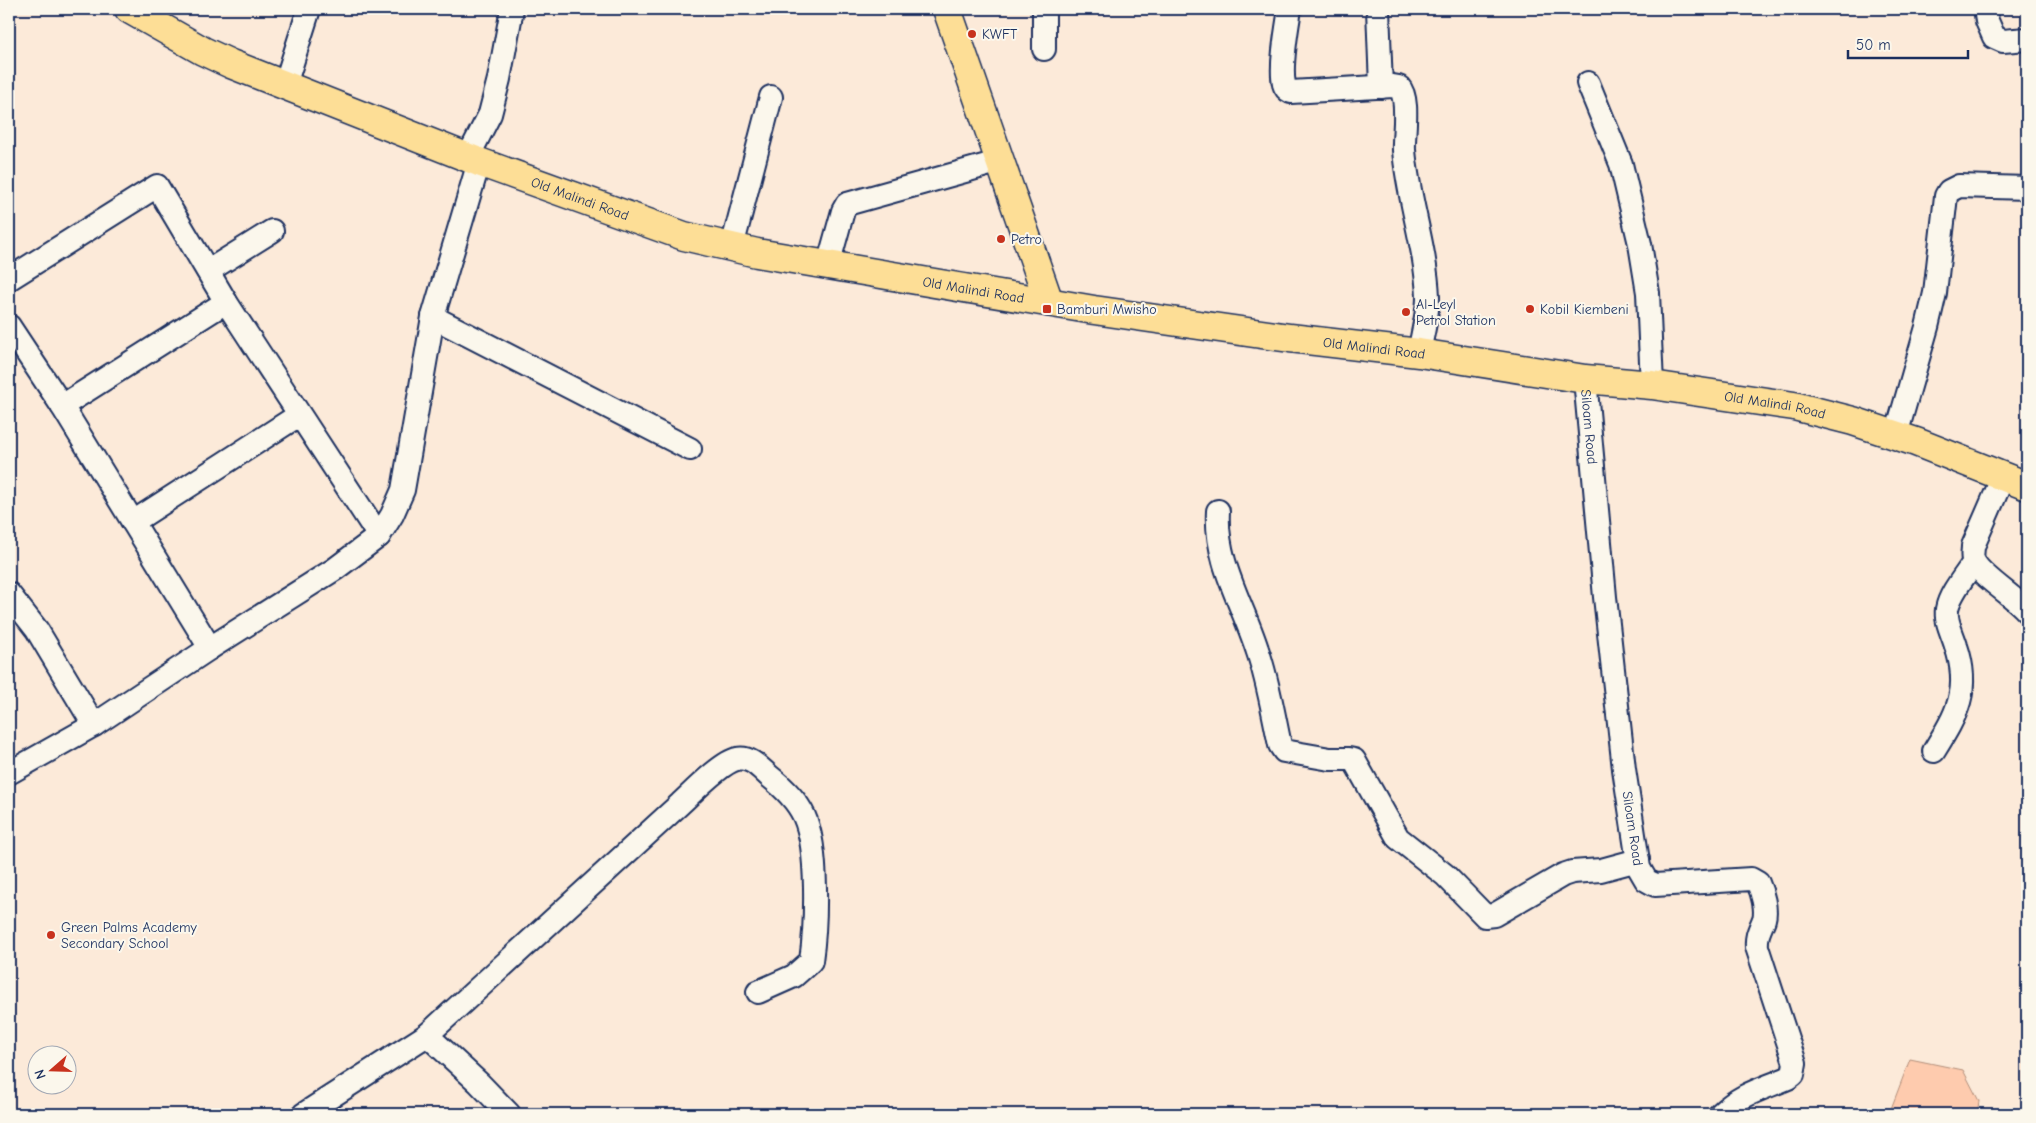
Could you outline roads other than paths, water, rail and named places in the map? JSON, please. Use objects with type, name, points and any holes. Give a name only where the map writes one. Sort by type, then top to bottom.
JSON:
[{"type":"main road","name":"Old Malindi Road","points":[[129,9],[218,59],[474,159],[684,236],[828,265],[1094,310],[1281,337],[1419,353],[1585,379],[1652,385],[1794,406],[1838,416],[1896,435],[2015,481]]},
{"type":"main road","points":[[947,9],[1049,302]]},
{"type":"street","points":[[285,85],[309,9]]},
{"type":"street","points":[[9,773],[94,725],[210,648],[335,569],[379,536],[392,515],[403,490],[433,317],[474,159],[490,114],[499,79],[512,9]]},
{"type":"street","points":[[1044,9],[1044,49]]},
{"type":"street","points":[[1290,9],[1283,82],[1287,90],[1291,92],[1399,87],[1405,101],[1403,138],[1405,158],[1428,297],[1419,353]]},
{"type":"street","points":[[1378,9],[1381,87]]},
{"type":"street","points":[[1985,9],[1987,21],[1994,37],[2003,41],[2027,39]]},
{"type":"street","points":[[1588,83],[1621,164],[1640,244],[1648,293],[1652,385]]},
{"type":"street","points":[[732,247],[770,97]]},
{"type":"street","points":[[828,265],[843,211],[847,204],[1000,161]]},
{"type":"street","points":[[9,279],[165,181],[208,271],[226,302],[379,536]]},
{"type":"street","points":[[1896,435],[1935,293],[1946,196],[1959,186],[2027,188]]},
{"type":"street","points":[[208,271],[272,231]]},
{"type":"street","points":[[62,406],[226,302]]},
{"type":"street","points":[[433,317],[690,449]]},
{"type":"street","points":[[9,326],[62,406],[210,648]]},
{"type":"street","name":"Siloam Road","points":[[1585,379],[1624,769],[1639,868],[1646,880],[1654,885],[1751,879],[1757,881],[1760,887],[1764,915],[1757,934],[1757,946],[1795,1066],[1793,1074],[1788,1078],[1748,1093],[1733,1101],[1720,1114]]},
{"type":"street","points":[[133,522],[299,415]]},
{"type":"street","points":[[2015,481],[1973,546],[1972,556],[1982,573],[2002,587],[2027,611]]},
{"type":"street","points":[[1218,511],[1217,526],[1225,566],[1257,646],[1266,676],[1280,745],[1284,751],[1330,759],[1354,760],[1398,838],[1445,875],[1485,916],[1494,915],[1563,875],[1572,872],[1601,870],[1638,860]]},
{"type":"street","points":[[1934,751],[1952,724],[1963,691],[1961,665],[1946,611],[1949,602],[1974,562]]},
{"type":"street","points":[[9,594],[37,630],[94,725]]},
{"type":"street","points":[[304,1114],[427,1035],[680,804],[722,767],[739,759],[746,759],[754,763],[796,802],[808,828],[813,858],[811,961],[794,976],[758,992]]},
{"type":"street","points":[[427,1035],[480,1083],[509,1114]]},
{"type":"place","name":"KWFT","points":[[972,34]]},
{"type":"place","name":"Petro","points":[[1001,239]]},
{"type":"place","name":"Bamburi Mwisho","points":[[1047,309]]},
{"type":"place","name":"Kobil Kiembeni","points":[[1530,309]]},
{"type":"place","name":"Al-Leyl Petrol Station","points":[[1406,312]]},
{"type":"place","name":"Green Palms Academy Secondary School","points":[[51,935]]}]
